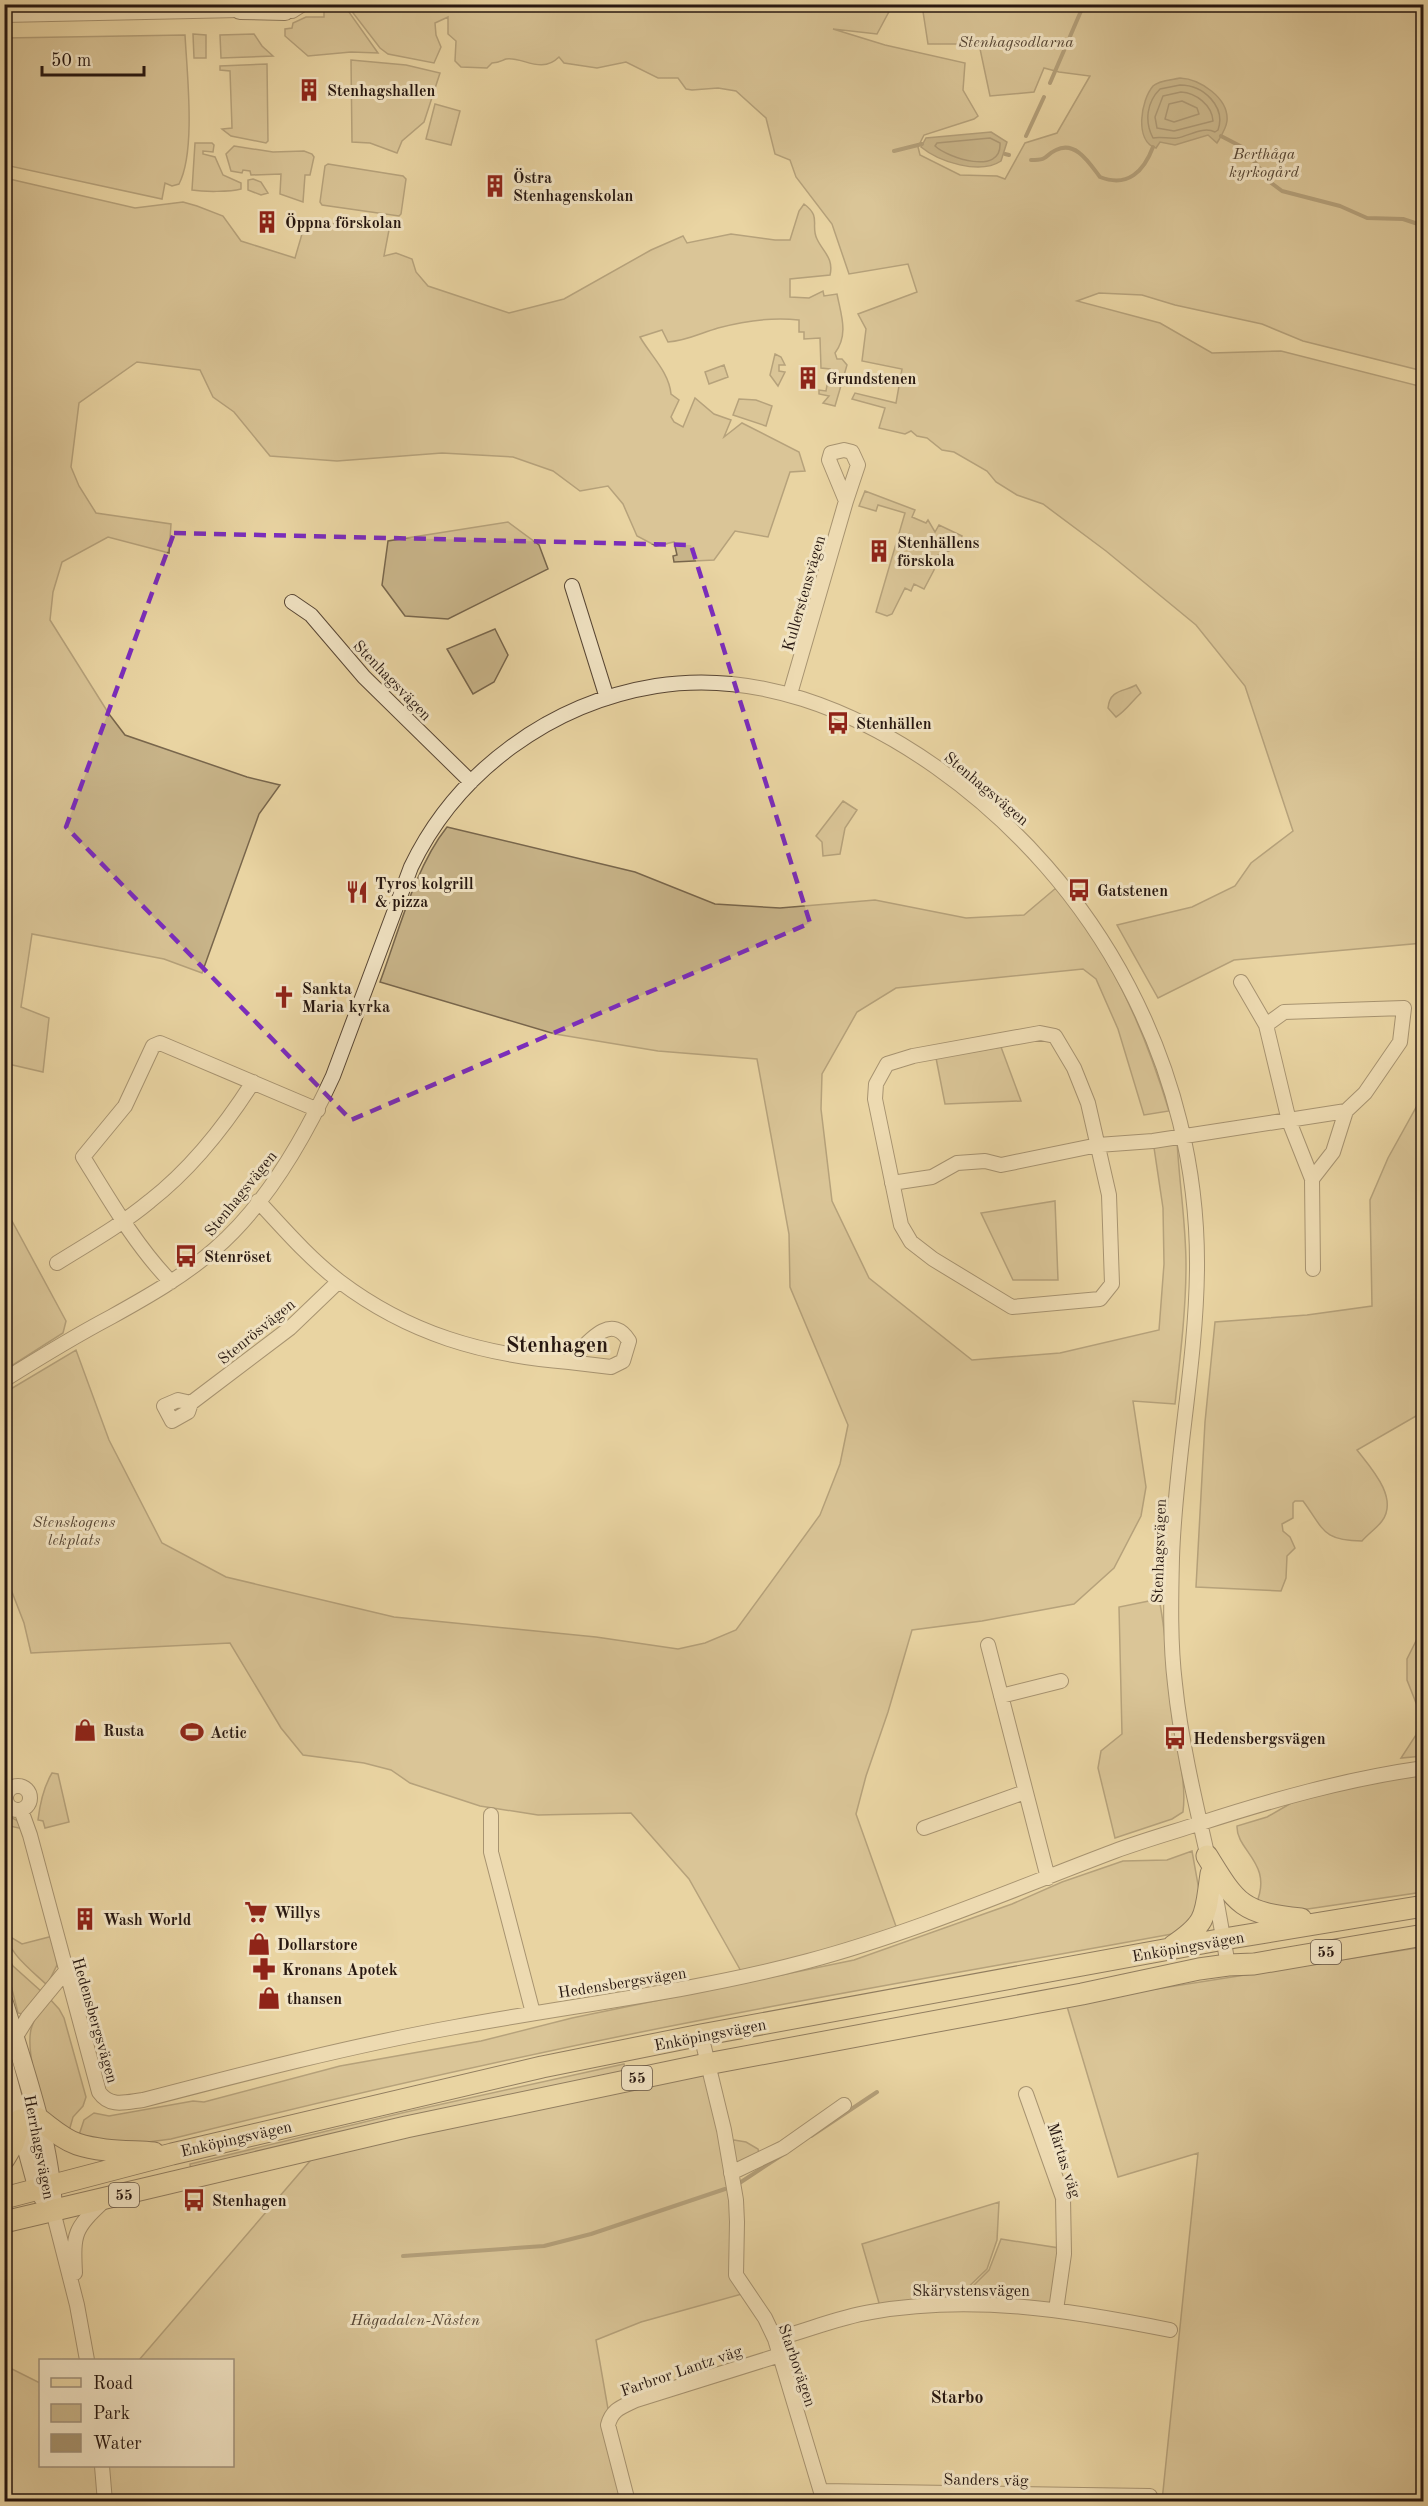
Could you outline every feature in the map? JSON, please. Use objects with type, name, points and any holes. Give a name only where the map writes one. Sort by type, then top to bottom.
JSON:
[{"type":"main road","points":[[1209,1865],[1231,1895],[1245,1906],[1275,1917],[1325,1922]]},
{"type":"main road","points":[[1167,1950],[1194,1932],[1202,1921],[1209,1865]]},
{"type":"main road","name":"Enköpingsvägen","points":[[4,2198],[172,2154],[531,2070],[701,2035],[1224,1939],[1424,1906]]},
{"type":"main road","name":"Enköpingsvägen","points":[[4,2222],[406,2127],[707,2064],[1228,1965],[1254,1964],[1424,1935]]},
{"type":"main road","points":[[4,2159],[28,2119],[77,2144],[112,2151],[172,2154]]},
{"type":"street","points":[[4,15],[243,8],[292,11],[303,4]]},
{"type":"street","name":"Kullerstensvägen","points":[[790,694],[846,501]]},
{"type":"street","points":[[572,586],[608,698]]},
{"type":"street","name":"Stenhagsvägen","points":[[292,602],[311,615],[364,677],[471,782]]},
{"type":"street","name":"Stenhagsvägen","points":[[4,1380],[171,1282],[215,1249],[258,1201],[304,1136],[318,1110],[333,1076],[411,867],[424,840],[471,782],[501,754],[567,712],[641,689],[693,683],[768,689],[790,694],[848,716],[924,759],[956,781],[1020,836],[1085,912],[1109,949],[1144,1019],[1163,1065],[1184,1136],[1195,1221],[1197,1267],[1194,1321],[1174,1516],[1172,1620],[1175,1685],[1228,1965]]},
{"type":"street","points":[[1240,981],[1266,1025],[1289,1121],[1312,1179],[1313,1269]]},
{"type":"street","points":[[1266,1025],[1284,1012],[1404,1008],[1400,1042],[1365,1093],[1346,1111],[1333,1152],[1312,1179]]},
{"type":"street","points":[[1040,1033],[1055,1036],[1074,1068],[1088,1103],[1098,1145],[1109,1195],[1112,1284],[1100,1299],[1012,1307],[911,1242],[901,1225],[875,1100],[876,1084],[887,1064],[913,1056],[1040,1033]]},
{"type":"street","points":[[171,1282],[124,1221],[83,1157],[125,1106],[153,1046],[160,1043],[318,1110]]},
{"type":"street","points":[[57,1263],[124,1221],[152,1200],[195,1158],[238,1105],[253,1082]]},
{"type":"street","points":[[892,1183],[932,1177],[957,1163],[985,1161],[1001,1165],[1098,1145],[1184,1136],[1346,1111]]},
{"type":"street","points":[[258,1201],[307,1253],[339,1281],[401,1320],[458,1343],[523,1358],[569,1362]]},
{"type":"street","name":"Stenrösvägen","points":[[191,1403],[290,1328],[339,1281]]},
{"type":"street","points":[[988,1645],[1048,1878]]},
{"type":"street","points":[[1000,1696],[1061,1682]]},
{"type":"street","name":"Hedensbergsvägen","points":[[21,1810],[32,1842],[99,2092],[104,2100],[113,2103],[143,2100],[374,2042],[533,2013],[678,1991],[807,1962],[846,1951],[1001,1897],[1118,1850],[1200,1823],[1319,1787],[1424,1768]]},
{"type":"street","name":"Hedensbergsvägen","points":[[20,1786],[29,1792],[30,1801],[21,1810],[14,1810],[6,1806],[7,1789],[20,1786]]},
{"type":"street","points":[[924,1828],[1025,1792]]},
{"type":"street","points":[[491,1815],[491,1852],[533,2013]]},
{"type":"street","points":[[15,2038],[28,2017],[65,1972]]},
{"type":"street","name":"Herrhagsvägen","points":[[4,2003],[15,2038],[28,2119],[52,2211]]},
{"type":"street","name":"Starbovägen","points":[[701,2035],[724,2130],[731,2173],[737,2222],[736,2275],[765,2318],[775,2339],[823,2496]]},
{"type":"street","name":"Herrhagsvägen","points":[[4,2065],[28,2119]]},
{"type":"street","name":"Märtas väg","points":[[1026,2094],[1063,2198],[1064,2254],[1056,2310]]},
{"type":"street","points":[[731,2173],[783,2148],[844,2105]]},
{"type":"street","points":[[76,2305],[74,2243],[83,2220],[105,2199]]},
{"type":"street","points":[[52,2211],[76,2305],[87,2359]]},
{"type":"street","name":"Skärvstensvägen","points":[[775,2339],[868,2312],[911,2305],[1004,2304],[1056,2310],[1170,2330]]},
{"type":"street","name":"Farbror Lantz väg","points":[[628,2502],[608,2425],[610,2415],[616,2409],[636,2400],[780,2355]]},
{"type":"street","points":[[102,2467],[105,2502]]},
{"type":"street","name":"Sanders väg","points":[[823,2496],[1150,2496]]},
{"type":"highlighted area","points":[[174,533],[691,545],[810,923],[351,1120],[66,827]]},
{"type":"green space","points":[[377,4],[895,5],[891,8],[877,34],[833,29],[885,45],[965,63],[963,90],[978,116],[924,135],[918,147],[920,155],[960,175],[997,176],[1005,179],[1025,143],[1057,133],[1090,76],[1044,68],[1034,92],[990,96],[979,44],[928,44],[922,5],[1423,5],[1423,371],[1303,341],[1262,324],[1175,305],[1142,295],[1099,293],[1077,301],[1160,323],[1212,353],[1281,351],[1423,387],[1423,943],[1234,960],[1158,998],[1117,925],[1192,907],[1235,886],[1251,863],[1293,831],[1245,686],[1196,625],[1106,551],[1043,504],[1017,495],[996,482],[987,471],[954,452],[942,450],[927,438],[917,436],[911,431],[905,434],[879,428],[885,408],[852,399],[855,393],[896,403],[902,369],[862,361],[866,329],[858,314],[917,292],[908,264],[849,274],[832,224],[796,177],[790,160],[775,154],[766,118],[736,91],[718,88],[686,89],[678,78],[658,78],[626,62],[597,68],[564,63],[559,57],[552,62],[539,65],[506,59],[492,63],[487,68],[461,67],[455,61],[456,41],[448,34],[448,17],[435,23],[436,35],[441,47],[434,63],[388,54],[380,48],[347,5],[372,6]]},
{"type":"green space","points":[[324,5],[344,5],[378,53],[351,52],[308,56],[285,36],[285,29],[292,28],[293,23],[306,17],[324,17]]},
{"type":"green space","points":[[193,34],[206,35],[206,58],[194,58]]},
{"type":"green space","points":[[254,34],[273,56],[221,58],[220,35]]},
{"type":"green space","points":[[185,35],[189,112],[187,153],[179,184],[172,186],[165,183],[162,199],[5,165],[5,38]]},
{"type":"green space","points":[[351,60],[406,65],[440,73],[424,122],[402,141],[397,153],[370,143],[352,142]]},
{"type":"green space","points":[[267,64],[268,141],[266,143],[231,136],[222,129],[232,128],[230,71],[220,70],[220,66]]},
{"type":"green space","points":[[435,104],[460,111],[451,145],[426,139]]},
{"type":"green space","points":[[195,143],[214,145],[213,152],[203,151],[203,154],[215,157],[223,175],[241,183],[241,189],[192,190]]},
{"type":"green space","points":[[234,146],[273,152],[304,151],[312,154],[314,157],[310,175],[305,175],[303,202],[280,194],[281,174],[251,175],[250,171],[243,170],[242,173],[231,171],[226,154]]},
{"type":"green space","points":[[328,164],[403,176],[406,179],[401,214],[399,216],[322,205],[320,202],[325,166]]},
{"type":"green space","points":[[5,178],[135,208],[183,202],[223,216],[241,241],[295,258],[304,227],[309,221],[389,230],[384,256],[396,253],[412,259],[416,272],[428,286],[509,313],[564,299],[651,250],[683,236],[687,243],[731,234],[790,240],[799,211],[804,204],[813,213],[815,234],[831,264],[831,269],[830,275],[790,279],[790,297],[809,298],[823,291],[824,296],[837,294],[843,332],[835,353],[837,359],[842,359],[847,365],[835,406],[823,403],[829,396],[819,394],[819,390],[826,391],[830,369],[821,368],[820,338],[804,339],[804,332],[799,332],[799,320],[768,319],[748,322],[668,342],[662,330],[640,337],[667,378],[671,394],[679,400],[671,417],[674,422],[683,427],[695,398],[714,414],[731,420],[724,437],[742,423],[799,452],[805,471],[790,472],[768,537],[735,531],[714,560],[674,562],[673,556],[677,555],[674,542],[656,546],[637,536],[623,504],[608,486],[580,491],[553,471],[513,457],[442,453],[337,461],[270,456],[234,412],[213,397],[200,370],[137,362],[79,403],[71,467],[79,486],[96,513],[171,524],[169,553],[108,537],[62,562],[53,592],[50,620],[109,714],[125,735],[247,777],[280,785],[259,814],[202,973],[164,959],[32,934],[21,1007],[49,1018],[43,1072],[8,1064],[5,1076]]},
{"type":"green space","points":[[248,180],[261,182],[268,193],[261,195],[248,190]]},
{"type":"green space","points":[[775,354],[781,357],[785,365],[779,365],[779,371],[785,372],[778,386],[770,375]]},
{"type":"green space","points":[[724,365],[728,377],[709,384],[705,372]]},
{"type":"green space","points":[[739,399],[756,400],[772,406],[766,426],[733,415]]},
{"type":"green space","points":[[865,491],[915,510],[912,517],[926,523],[928,520],[935,532],[939,525],[962,536],[959,547],[936,556],[934,570],[924,589],[914,584],[911,591],[905,588],[892,614],[887,616],[876,612],[905,513],[878,505],[876,511],[859,506]]},
{"type":"green space","points":[[508,522],[539,545],[548,569],[448,619],[405,616],[382,585],[388,541]]},
{"type":"green space","points":[[495,629],[508,655],[494,682],[473,694],[447,649]]},
{"type":"green space","points":[[1136,685],[1141,693],[1116,717],[1108,708],[1112,697]]},
{"type":"green space","points":[[843,801],[857,810],[845,828],[840,854],[823,856],[822,842],[816,836]]},
{"type":"green space","name":"Stenskogens lekplats","points":[[447,827],[635,872],[715,904],[780,908],[875,900],[966,918],[1024,915],[1056,888],[1080,919],[1113,971],[1135,1017],[1169,1111],[1144,1115],[1118,1029],[1096,979],[1083,969],[896,988],[857,1012],[822,1074],[821,1109],[832,1201],[869,1278],[972,1360],[1060,1353],[1159,1330],[1164,1264],[1163,1208],[1153,1141],[1177,1140],[1184,1218],[1186,1282],[1175,1404],[1133,1401],[1146,1487],[1141,1516],[1114,1568],[1074,1604],[982,1621],[912,1630],[856,1814],[898,1932],[742,1973],[689,1879],[631,1813],[538,1815],[480,1806],[410,1783],[391,1770],[364,1763],[303,1755],[281,1728],[230,1643],[31,1653],[24,1623],[5,1574],[4,1393],[76,1350],[109,1440],[162,1543],[226,1577],[394,1617],[596,1637],[678,1649],[705,1643],[736,1630],[820,1515],[840,1464],[848,1425],[790,1287],[789,1234],[757,1059],[658,1051],[555,1034],[380,982],[416,881]]},
{"type":"green space","points":[[1001,1047],[1021,1101],[945,1104],[936,1058]]},
{"type":"green space","points":[[1423,1095],[1423,1412],[1357,1450],[1369,1465],[1385,1493],[1387,1503],[1382,1521],[1362,1541],[1339,1539],[1325,1532],[1303,1501],[1295,1501],[1293,1518],[1282,1524],[1283,1531],[1290,1537],[1295,1548],[1287,1556],[1286,1578],[1281,1591],[1196,1587],[1205,1422],[1215,1322],[1307,1315],[1372,1306],[1370,1200],[1388,1158]]},
{"type":"green space","points":[[1055,1201],[1058,1280],[1013,1280],[981,1213]]},
{"type":"green space","points":[[5,1208],[66,1321],[63,1333],[5,1370]]},
{"type":"green space","points":[[1159,1599],[1166,1642],[1172,1715],[1182,1776],[1183,1812],[1172,1819],[1115,1838],[1098,1768],[1101,1751],[1122,1734],[1119,1607]]},
{"type":"green space","points":[[1423,1632],[1423,1756],[1401,1758],[1416,1735],[1420,1713],[1407,1680],[1407,1659],[1419,1635]]},
{"type":"green space","points":[[52,1773],[58,1774],[69,1822],[45,1828],[43,1821],[38,1820],[42,1796]]},
{"type":"green space","points":[[1423,1775],[1423,1892],[1294,1911],[1256,1904],[1260,1890],[1258,1868],[1238,1835],[1237,1826],[1267,1817],[1293,1802],[1379,1780]]},
{"type":"green space","points":[[5,1814],[18,1821],[23,1829],[5,1825]]},
{"type":"green space","points":[[1192,1851],[1199,1890],[1197,1916],[1172,1934],[644,2031],[441,2075],[171,2139],[141,2143],[78,2138],[84,2120],[94,2113],[109,2116],[193,2101],[204,2102],[340,2066],[481,2041],[572,2018],[854,1960],[1012,1904],[1062,1882],[1123,1861],[1167,1860]]},
{"type":"green space","points":[[4,1927],[12,1938],[22,1944],[53,1936],[57,1965],[47,1985],[14,1952],[5,1936]]},
{"type":"green space","points":[[1423,1947],[1423,2501],[1162,2501],[1198,2153],[1118,2177],[1066,2003]]},
{"type":"green space","points":[[4,1952],[13,1966],[42,1992],[22,2014],[18,2013]]},
{"type":"green space","points":[[49,1998],[64,2018],[86,2097],[83,2106],[73,2117],[69,2131],[52,2120],[45,2110],[31,2059],[32,2026]]},
{"type":"green space","points":[[624,2064],[626,2073],[191,2172],[190,2164],[406,2112]]},
{"type":"green space","name":"Hågadalen-Nåsten","points":[[709,2072],[732,2174],[742,2294],[641,2322],[596,2340],[624,2501],[5,2501],[4,2365],[39,2382],[39,2467],[234,2467],[234,2359],[140,2359],[316,2154]]},
{"type":"green space","points":[[734,2140],[746,2142],[758,2149],[759,2153],[734,2168],[729,2144]]},
{"type":"green space","points":[[999,2202],[997,2240],[987,2269],[951,2304],[881,2310],[862,2244]]},
{"type":"green space","points":[[1001,2239],[1059,2248],[1053,2306],[959,2300],[989,2270]]},
{"type":"water","points":[[1180,78],[1196,82],[1212,91],[1223,105],[1227,121],[1217,143],[1208,135],[1175,145],[1160,142],[1156,148],[1149,144],[1145,137],[1142,120],[1149,92],[1159,82]]},
{"type":"water","points":[[991,132],[1007,142],[1001,161],[992,165],[971,167],[960,165],[938,157],[921,147],[926,138]]},
{"type":"waterway","points":[[1050,83],[1084,4]]},
{"type":"waterway","points":[[1026,136],[1044,97]]},
{"type":"waterway","points":[[1221,136],[1244,148],[1270,182],[1282,191],[1340,206],[1367,218],[1403,219],[1424,226]]},
{"type":"waterway","points":[[894,151],[922,144]]},
{"type":"waterway","points":[[1031,160],[1044,158],[1056,150],[1070,148],[1082,155],[1100,177],[1119,180],[1127,179],[1140,170],[1153,147]]},
{"type":"waterway","points":[[1005,154],[1009,155]]},
{"type":"waterway","points":[[811,2136],[877,2092]]},
{"type":"waterway","points":[[738,2184],[782,2155]]},
{"type":"waterway","points":[[403,2256],[544,2246],[591,2234],[725,2189]]},
{"type":"place","name":"Stenhagshallen","points":[[309,90]]},
{"type":"place","name":"Östra Stenhagenskolan","points":[[495,186]]},
{"type":"place","name":"Öppna förskolan","points":[[267,222]]},
{"type":"place","name":"Grundstenen","points":[[808,378]]},
{"type":"place","name":"Stenhällens förskola","points":[[879,551]]},
{"type":"place","name":"Stenhällen","points":[[838,723]]},
{"type":"place","name":"Gatstenen","points":[[1079,890]]},
{"type":"place","name":"Tyros kolgrill & pizza","points":[[357,892]]},
{"type":"place","name":"Sankta Maria kyrka","points":[[284,997]]},
{"type":"place","name":"Stenröset","points":[[186,1256]]},
{"type":"place","name":"Rusta","points":[[85,1730]]},
{"type":"place","name":"Actic","points":[[192,1732]]},
{"type":"place","name":"Hedensbergsvägen","points":[[1175,1738]]},
{"type":"place","name":"Willys","points":[[256,1912]]},
{"type":"place","name":"Wash World","points":[[85,1919]]},
{"type":"place","name":"Dollarstore","points":[[259,1944]]},
{"type":"place","name":"Kronans Apotek","points":[[264,1969]]},
{"type":"place","name":"thansen","points":[[269,1998]]},
{"type":"place","name":"Stenhagen","points":[[194,2200]]},
{"type":"district","name":"Stenhagen","points":[[557,1344]]},
{"type":"district","name":"Starbo","points":[[957,2397]]},
{"type":"park label","name":"Stenhagsodlarna","points":[[1016,41]]},
{"type":"park label","name":"Berthåga kyrkogård","points":[[1264,162]]}]
